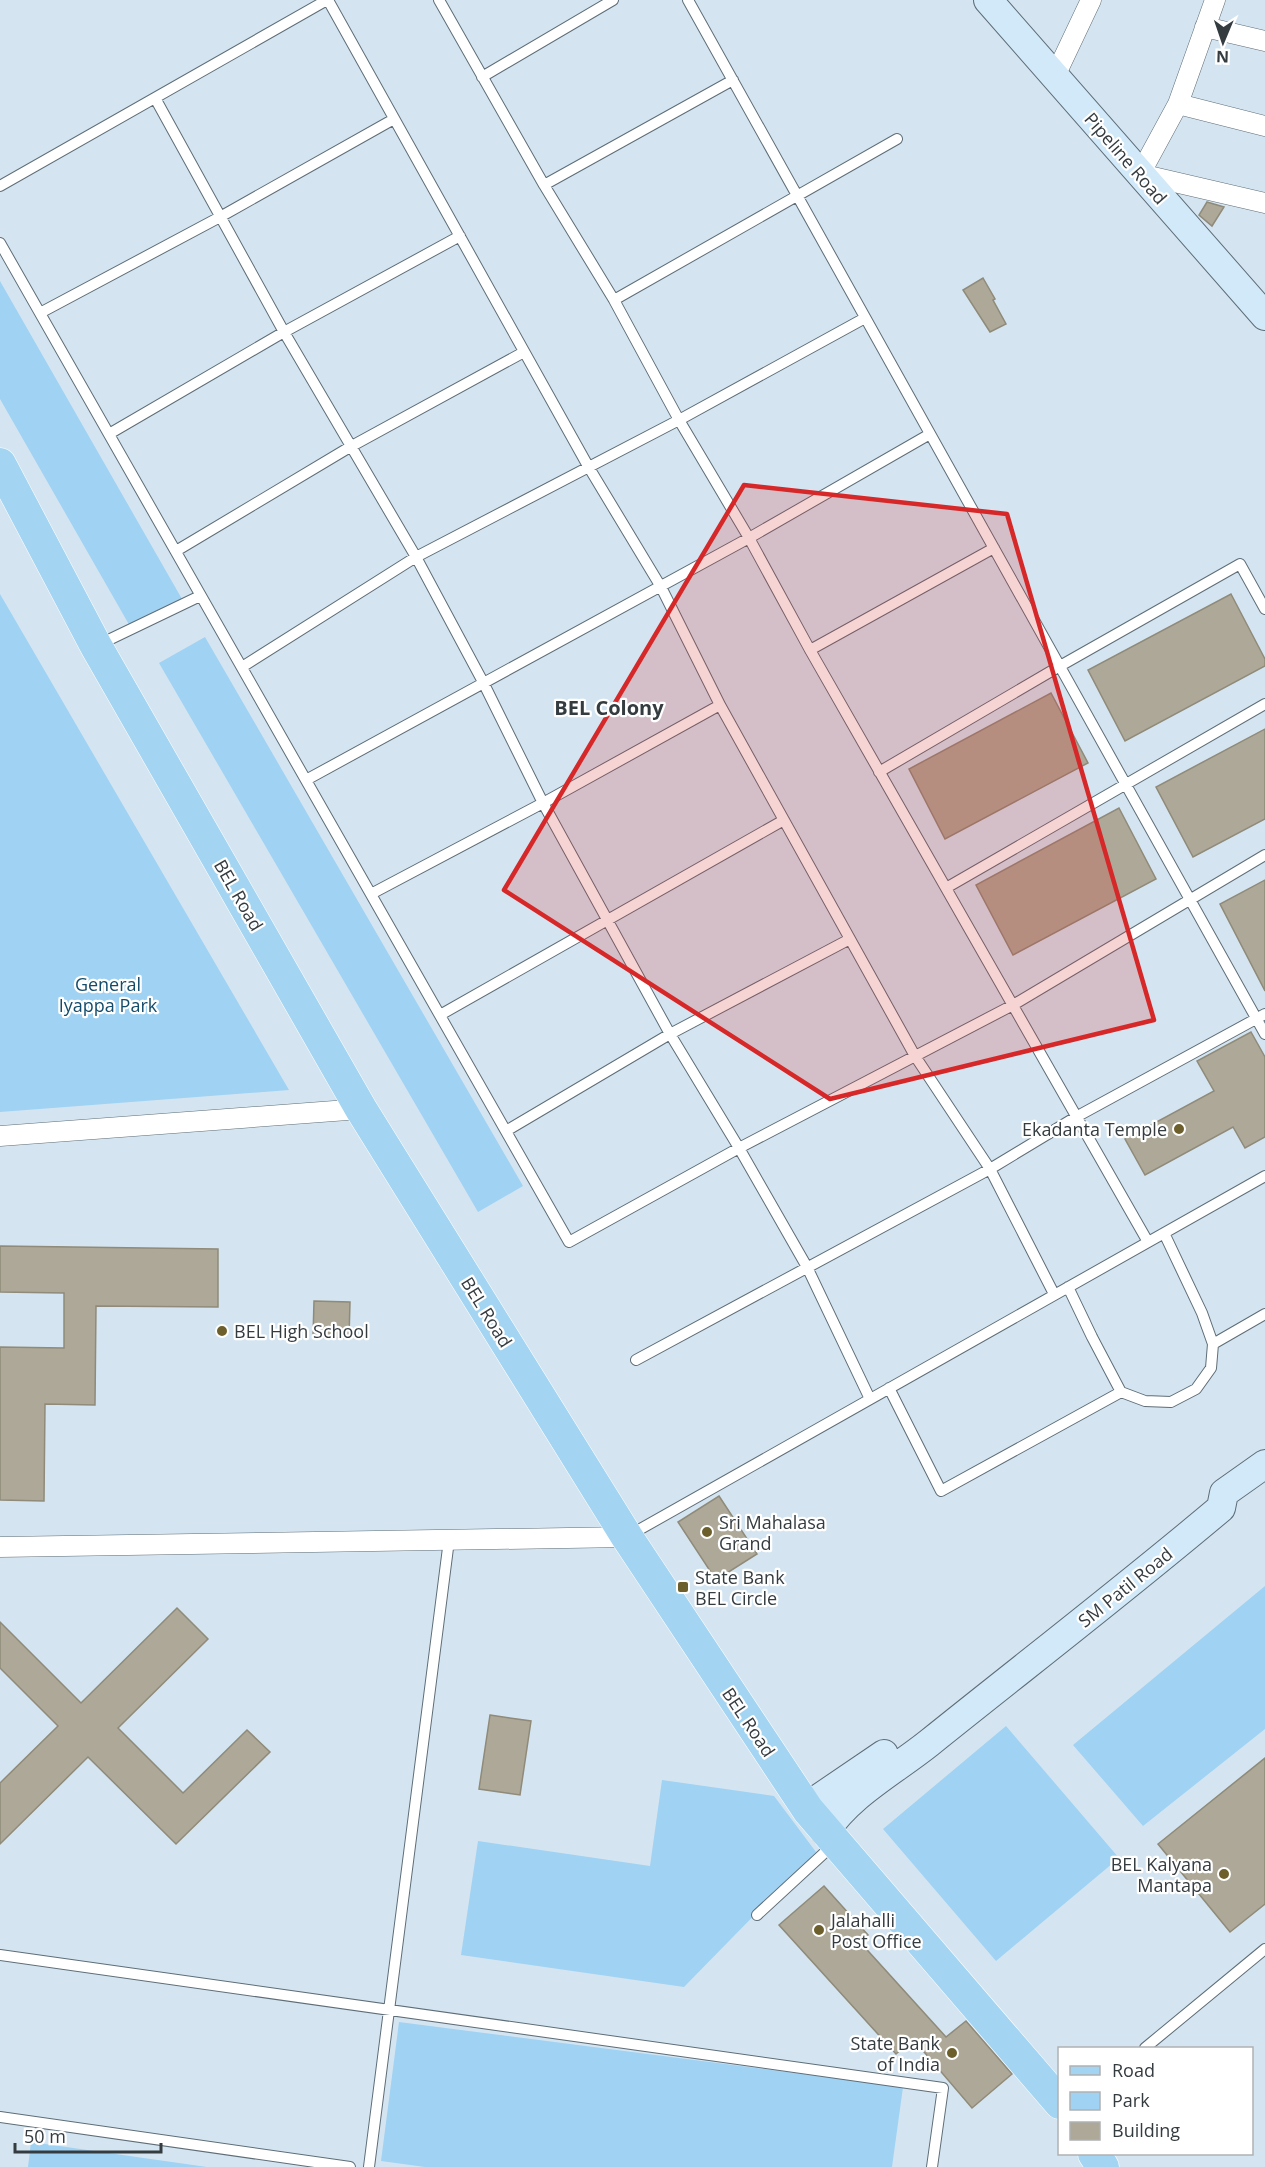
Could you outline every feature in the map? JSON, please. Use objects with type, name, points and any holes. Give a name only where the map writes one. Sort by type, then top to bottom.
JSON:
[{"type":"main road","name":"BEL Road","points":[[0,464],[96,646],[361,1109],[627,1537],[806,1807],[1058,2102]]},
{"type":"street","name":"Pipeline Road","points":[[988,0],[1265,316]]},
{"type":"street","points":[[1055,76],[1091,0]]},
{"type":"street","points":[[1215,0],[1178,104],[1140,174],[1265,203]]},
{"type":"street","points":[[1205,27],[1265,41]]},
{"type":"street","points":[[1178,104],[1265,126]]},
{"type":"street","points":[[0,1136],[361,1109]]},
{"type":"street","name":"SM Patil Road","points":[[830,1837],[833,1820],[863,1792],[911,1758],[1145,1572],[1221,1508],[1224,1493],[1265,1464]]},
{"type":"street","points":[[806,1807],[927,1725],[1003,1666],[1210,1494],[1224,1493]]},
{"type":"street","points":[[0,1547],[627,1537]]},
{"type":"lane","points":[[0,186],[328,0],[588,466],[661,587],[720,705],[915,1056],[990,1169],[1054,1294]]},
{"type":"lane","points":[[439,0],[544,185],[614,300],[679,420],[749,538],[879,772],[1148,1242]]},
{"type":"lane","points":[[482,77],[612,0]]},
{"type":"lane","points":[[688,0],[1190,900],[1261,1016],[1265,1034]]},
{"type":"lane","points":[[544,185],[733,80]]},
{"type":"lane","points":[[155,98],[284,332],[416,557],[483,682],[543,803],[670,1034],[807,1267],[870,1399]]},
{"type":"lane","points":[[40,313],[220,217],[394,118]]},
{"type":"lane","points":[[614,300],[897,139]]},
{"type":"lane","points":[[109,434],[284,332],[460,236]]},
{"type":"lane","points":[[0,243],[569,1242],[739,1148],[1013,1005],[1265,855]]},
{"type":"lane","points":[[242,667],[416,557],[679,420],[865,318]]},
{"type":"lane","points":[[176,551],[351,447],[524,352]]},
{"type":"lane","points":[[306,780],[661,587],[930,434]]},
{"type":"lane","points":[[810,650],[994,549]]},
{"type":"lane","points":[[879,772],[1059,666],[1240,564],[1265,609]]},
{"type":"lane","points":[[96,646],[200,596]]},
{"type":"lane","points":[[946,888],[1265,704]]},
{"type":"lane","points":[[371,894],[543,803],[720,705]]},
{"type":"lane","points":[[440,1015],[784,820]]},
{"type":"lane","points":[[506,1131],[670,1034],[850,939]]},
{"type":"lane","points":[[636,1360],[990,1169],[1076,1117],[1261,1016]]},
{"type":"lane","points":[[627,1537],[1265,1176]]},
{"type":"lane","points":[[1068,1287],[1121,1392],[1145,1401],[1171,1402],[1196,1389],[1211,1368],[1213,1344],[1202,1313],[1164,1233]]},
{"type":"lane","points":[[1213,1344],[1265,1314]]},
{"type":"lane","points":[[889,1388],[941,1491],[1121,1392]]},
{"type":"lane","points":[[369,2167],[449,1540]]},
{"type":"lane","points":[[757,1915],[830,1837]]},
{"type":"lane","points":[[1147,2047],[1265,1949]]},
{"type":"lane","points":[[0,1955],[943,2088],[932,2167]]},
{"type":"lane","points":[[0,2117],[350,2167]]},
{"type":"highlighted area","points":[[744,485],[1007,514],[1154,1020],[830,1099],[504,890]]},
{"type":"green space","points":[[0,281],[182,599],[131,628],[0,399]]},
{"type":"green space","name":"General Iyappa Park","points":[[0,594],[289,1090],[0,1112]]},
{"type":"green space","points":[[205,637],[523,1186],[478,1212],[159,663]]},
{"type":"green space","points":[[1265,1586],[1265,1729],[1143,1826],[1073,1745]]},
{"type":"green space","points":[[1006,1726],[1119,1858],[996,1961],[883,1829]]},
{"type":"green space","points":[[662,1780],[774,1796],[816,1852],[684,1987],[461,1955],[478,1841],[650,1866]]},
{"type":"green space","points":[[399,2022],[903,2087],[892,2167],[425,2167],[381,2161]]},
{"type":"green space","points":[[31,2142],[207,2167],[28,2167]]},
{"type":"building","points":[[1207,202],[1224,207],[1212,226],[1199,215]]},
{"type":"building","points":[[983,278],[1006,324],[990,332],[963,290]]},
{"type":"building","points":[[1231,594],[1265,659],[1265,666],[1125,741],[1088,670]]},
{"type":"building","points":[[1051,693],[1088,763],[945,839],[909,769]]},
{"type":"building","points":[[1265,729],[1265,819],[1193,857],[1156,787]]},
{"type":"building","points":[[1119,808],[1156,879],[1013,955],[976,885]]},
{"type":"building","points":[[1265,880],[1265,991],[1220,904]]},
{"type":"building","points":[[1251,1032],[1265,1057],[1265,1137],[1245,1148],[1233,1127],[1145,1175],[1125,1139],[1214,1091],[1197,1061]]},
{"type":"building","points":[[0,1246],[218,1249],[218,1307],[96,1306],[95,1405],[45,1404],[44,1501],[0,1500],[0,1347],[64,1348],[64,1293],[0,1292]]},
{"type":"building","points":[[314,1301],[350,1302],[349,1338],[313,1337]]},
{"type":"building","points":[[719,1496],[757,1554],[716,1580],[678,1522]]},
{"type":"building","points":[[177,1608],[208,1639],[118,1728],[183,1793],[247,1730],[270,1752],[176,1844],[88,1757],[0,1844],[0,1783],[58,1726],[0,1668],[0,1622],[81,1703]]},
{"type":"building","points":[[490,1715],[531,1721],[520,1795],[479,1789]]},
{"type":"building","name":"BEL Kalyana Mantapa","points":[[1265,1758],[1265,1904],[1230,1932],[1158,1844]]},
{"type":"building","points":[[824,1886],[868,1935],[860,1942],[946,2037],[966,2021],[1012,2074],[972,2108],[913,2039],[896,2054],[779,1925]]},
{"type":"place","name":"Ekadanta Temple","points":[[1179,1129]]},
{"type":"place","name":"BEL High School","points":[[222,1331]]},
{"type":"place","name":"Sri Mahalasa Grand","points":[[707,1532]]},
{"type":"place","name":"State Bank BEL Circle","points":[[683,1587]]},
{"type":"place","name":"BEL Kalyana Mantapa","points":[[1224,1874]]},
{"type":"place","name":"Jalahalli Post Office","points":[[819,1930]]},
{"type":"place","name":"State Bank of India","points":[[952,2053]]},
{"type":"district","name":"BEL Colony","points":[[609,707]]}]
